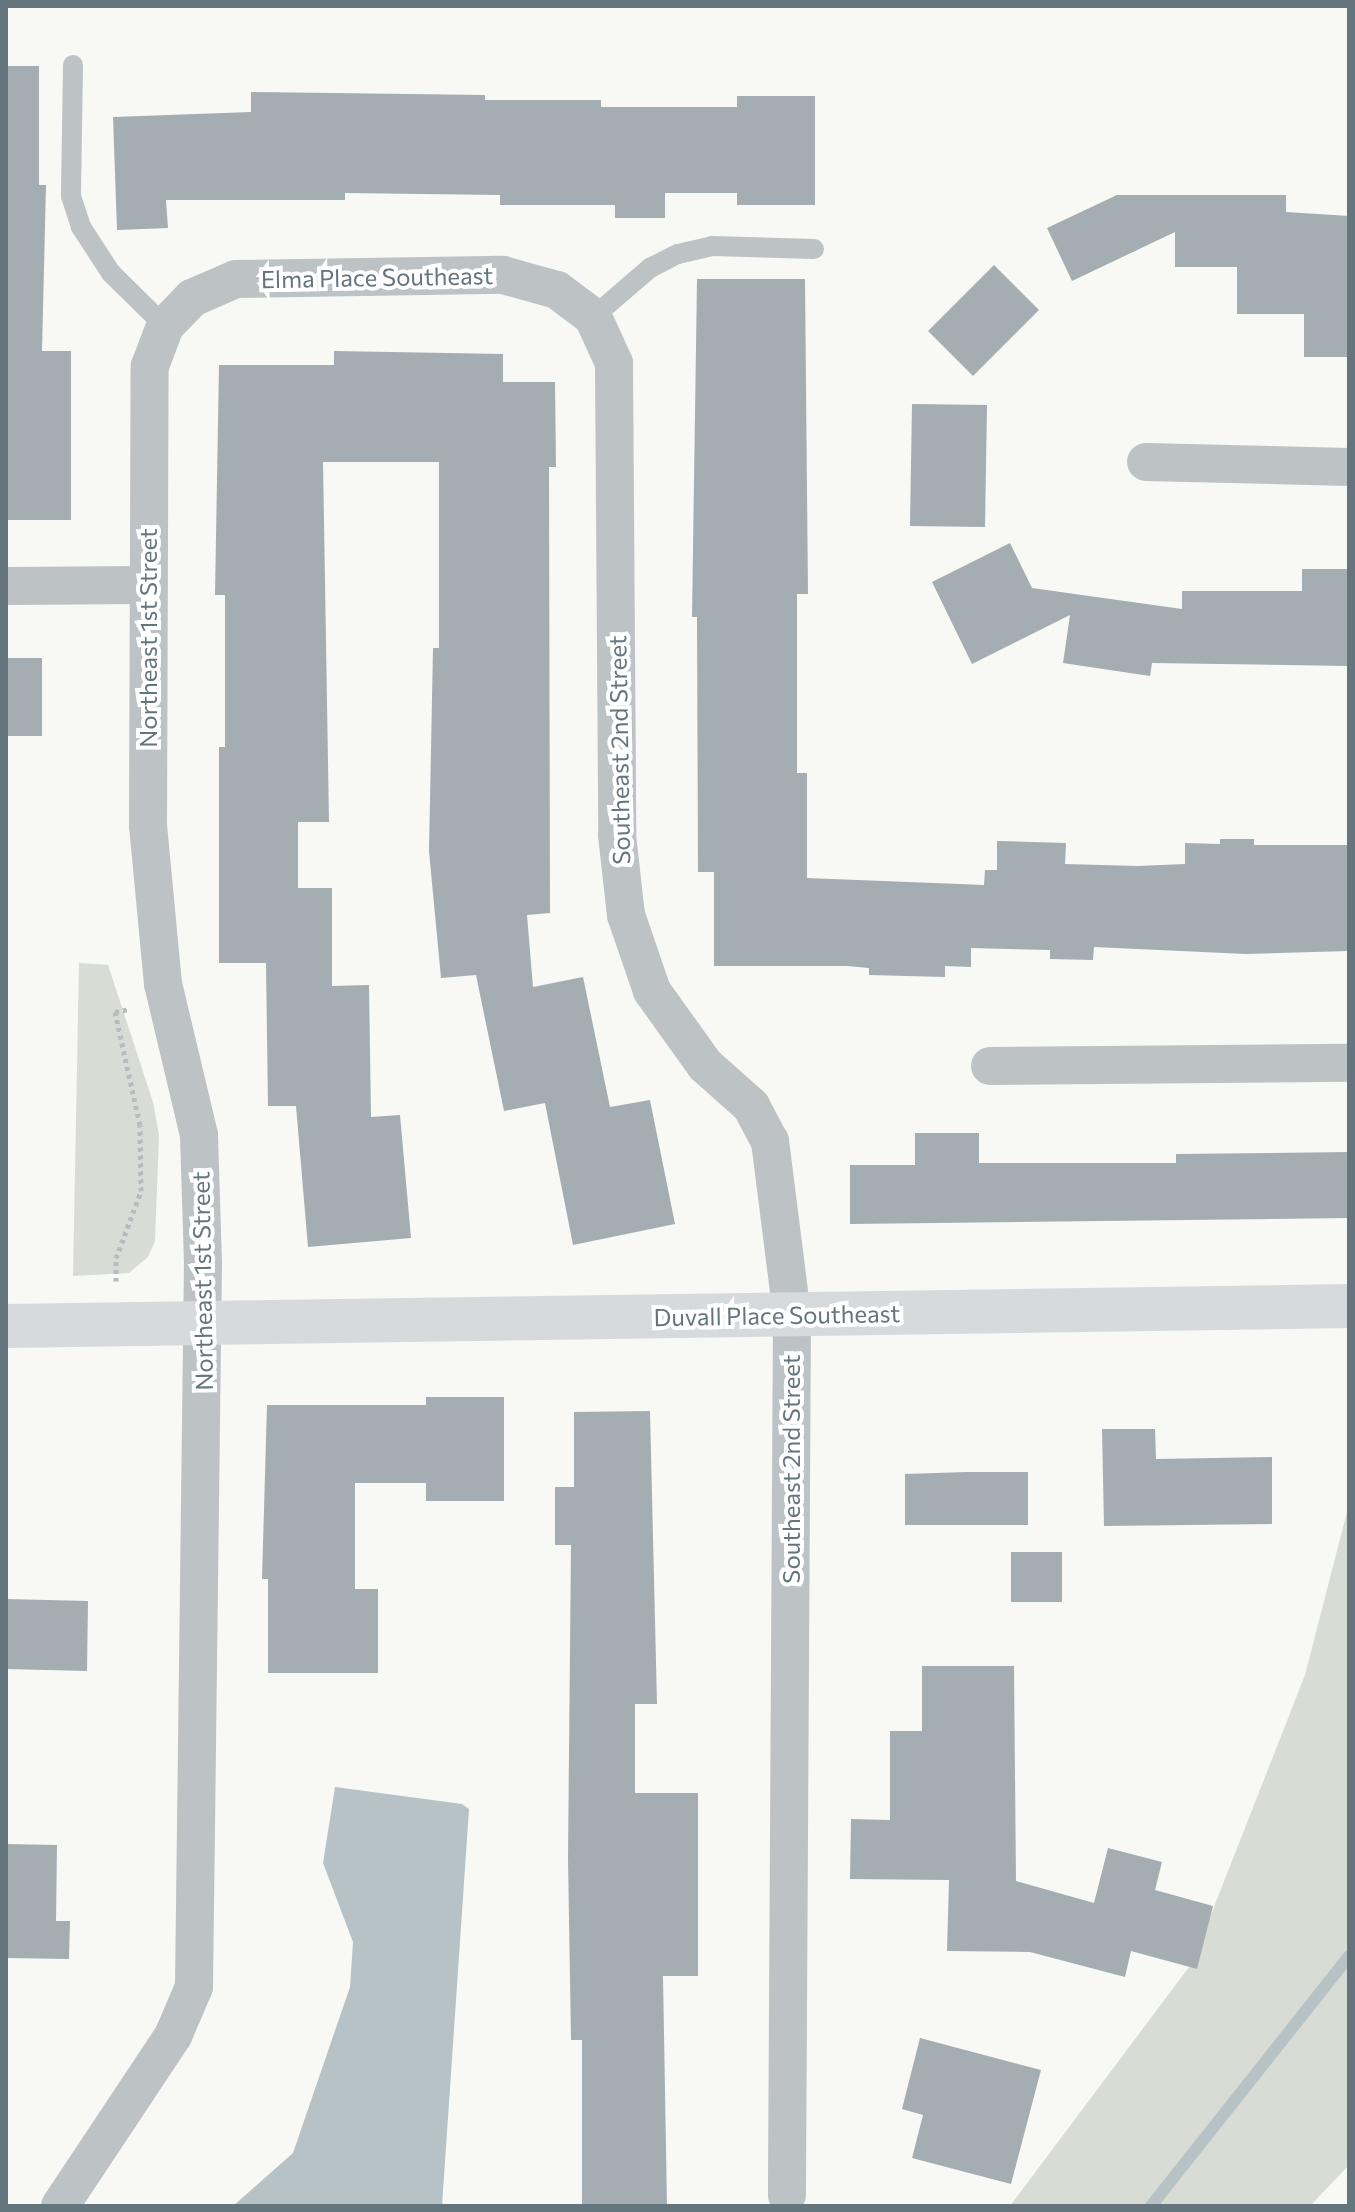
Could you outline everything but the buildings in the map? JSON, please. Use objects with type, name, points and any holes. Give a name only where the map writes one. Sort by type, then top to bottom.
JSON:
[{"type":"street","name":"Elma Place Southeast","points":[[165,326],[192,298],[236,279],[503,275],[557,290],[593,317]]},
{"type":"street","name":"Southeast 2nd Street","points":[[593,317],[614,363],[617,835],[626,915],[652,991],[705,1065],[751,1106],[770,1141],[792,1314],[787,2195]]},
{"type":"street","name":"Northeast 1st Street","points":[[60,2206],[173,2036],[194,1987],[205,1326],[199,1135],[167,1000],[148,825],[150,366],[165,326]]},
{"type":"street","points":[[1146,462],[1349,467]]},
{"type":"street","points":[[6,586],[147,585]]},
{"type":"street","points":[[990,1066],[1349,1063]]},
{"type":"street","name":"Duvall Place Southeast","points":[[6,1326],[205,1326],[1349,1306]]},
{"type":"lane","points":[[73,65],[71,196],[81,227],[111,273],[165,326]]},
{"type":"lane","points":[[593,317],[650,268],[678,254],[712,246],[814,249]]},
{"type":"path","points":[[116,1326],[116,1258],[141,1191],[140,1125],[115,1012],[167,1000]]},
{"type":"shaded area","points":[[79,963],[108,965],[153,1102],[159,1135],[155,1241],[148,1257],[129,1273],[73,1276]]},
{"type":"shaded area","points":[[1349,1504],[1349,2165],[1310,2206],[1010,2206],[1192,1963],[1305,1675]]},
{"type":"shaded area","points":[[335,1787],[462,1804],[469,1809],[442,2206],[233,2206],[293,2153],[350,1987],[353,1942],[323,1863]]},
{"type":"waterway","points":[[1151,2206],[1349,1956]]}]
